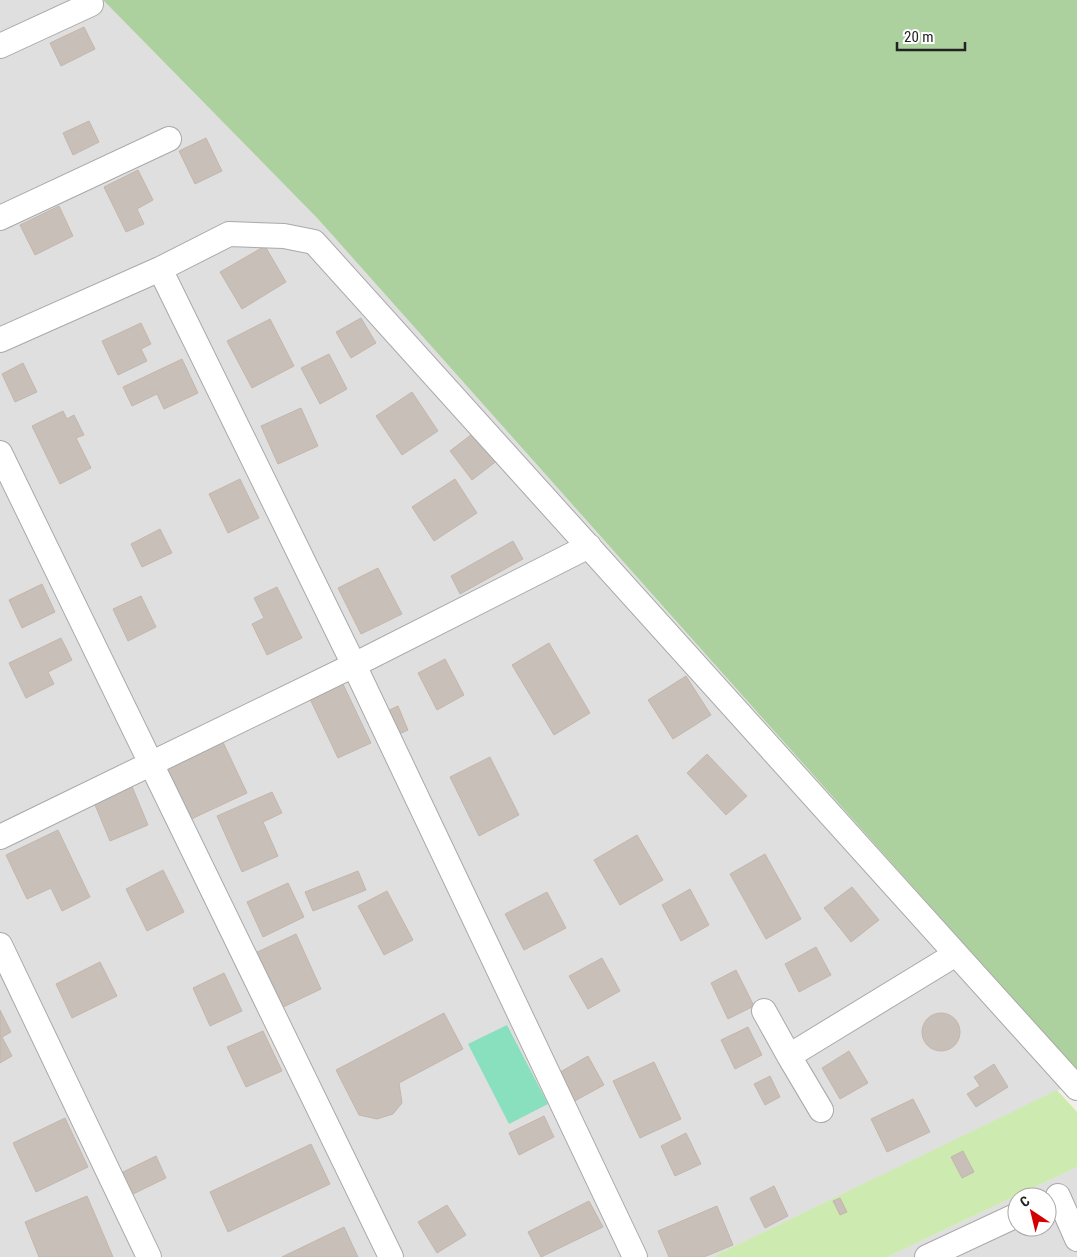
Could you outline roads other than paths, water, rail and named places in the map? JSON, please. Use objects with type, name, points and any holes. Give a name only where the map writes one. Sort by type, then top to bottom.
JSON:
[{"type":"street","points":[[0,46],[91,4]]},
{"type":"street","points":[[0,218],[169,139]]},
{"type":"street","points":[[0,340],[160,269],[229,234],[284,236],[314,242],[1077,1088]]},
{"type":"street","points":[[160,269],[354,664],[636,1257]]},
{"type":"street","points":[[0,453],[391,1257]]},
{"type":"street","points":[[0,837],[354,664],[589,546]]},
{"type":"street","points":[[0,945],[149,1257]]},
{"type":"street","points":[[789,1056],[956,954]]},
{"type":"street","points":[[764,1011],[821,1110]]},
{"type":"street","points":[[1061,1194],[1077,1239]]},
{"type":"street","points":[[927,1257],[1007,1220]]}]
